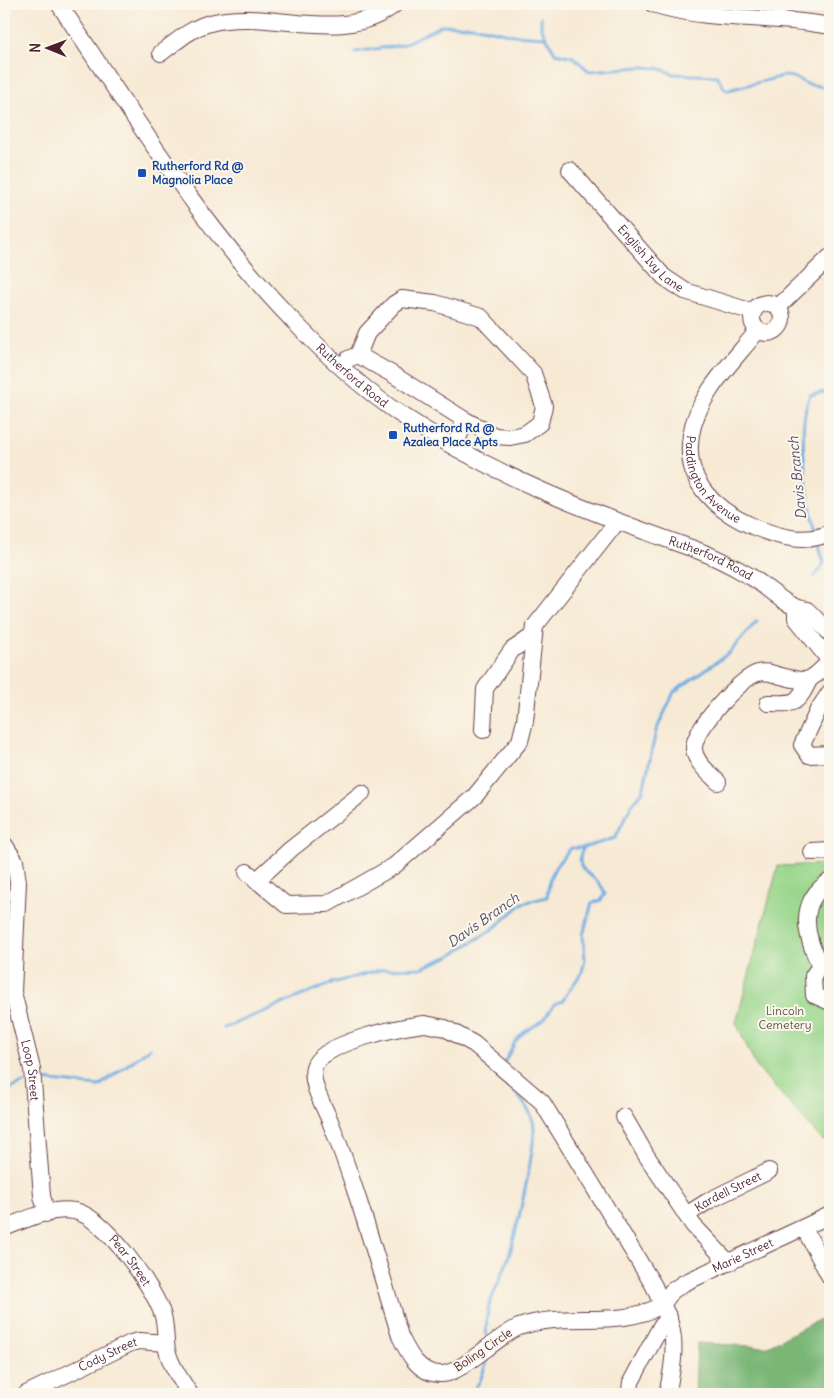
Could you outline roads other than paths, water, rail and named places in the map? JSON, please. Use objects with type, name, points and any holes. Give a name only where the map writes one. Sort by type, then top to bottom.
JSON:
[{"type":"street","name":"Rutherford Road","points":[[59,4],[198,211],[244,269],[272,300],[336,363],[396,411],[455,447],[519,482],[617,522],[698,551],[731,566],[750,576],[796,609],[807,610],[830,633]]},
{"type":"street","points":[[161,54],[194,30],[210,23],[245,19],[347,24],[374,18],[396,4]]},
{"type":"street","points":[[654,4],[685,13],[714,18],[783,19],[830,26]]},
{"type":"street","name":"English Ivy Lane","points":[[570,170],[664,277],[685,291],[753,312]]},
{"type":"street","points":[[778,307],[830,257]]},
{"type":"street","points":[[336,363],[358,355],[392,374],[464,420],[495,436],[510,438],[525,434],[540,423],[544,406],[533,373],[481,318],[435,303],[402,299],[394,304],[366,333],[358,355]]},
{"type":"street","points":[[762,303],[771,303],[778,307],[782,316],[777,330],[768,333],[758,330],[752,322],[753,312],[762,303]]},
{"type":"street","name":"Paddington Avenue","points":[[758,330],[713,388],[698,411],[691,435],[690,454],[693,468],[705,494],[728,515],[786,538],[822,536]]},
{"type":"street","points":[[455,447],[464,420]]},
{"type":"street","points":[[362,793],[291,849],[251,877],[286,905],[327,904],[394,866],[468,802],[520,741],[525,721],[535,626],[617,522]]},
{"type":"street","name":"Rutherford Road","points":[[796,609],[796,618],[830,661]]},
{"type":"street","points":[[484,730],[485,689],[512,650],[534,635]]},
{"type":"street","points":[[768,703],[792,704],[798,700],[809,680],[830,661]]},
{"type":"street","points":[[718,782],[696,758],[693,748],[695,736],[704,723],[747,679],[757,673],[764,672],[800,681],[809,680]]},
{"type":"street","points":[[830,692],[818,710],[802,745],[809,754],[830,754]]},
{"type":"street","name":"Loop Street","points":[[4,844],[15,861],[18,882],[12,992],[32,1069],[42,1196],[47,1214]]},
{"type":"street","points":[[812,852],[830,851]]},
{"type":"street","points":[[830,882],[816,891],[806,910],[810,945],[825,966],[813,976],[814,994],[830,1002]]},
{"type":"street","name":"Boling Circle","points":[[425,1024],[440,1026],[474,1044],[546,1106],[654,1286],[665,1311],[646,1312],[618,1319],[566,1319],[533,1323],[498,1339],[447,1374],[431,1373],[410,1357],[400,1336],[350,1174],[314,1079],[314,1065],[320,1057],[352,1042],[398,1028],[425,1024]]},
{"type":"street","points":[[624,1117],[646,1155],[686,1215],[729,1263]]},
{"type":"street","name":"Kardell Street","points":[[686,1215],[710,1200],[769,1171]]},
{"type":"street","name":"Pear Street","points":[[4,1228],[63,1210],[80,1212],[116,1242],[142,1276],[158,1302],[164,1318],[166,1343],[171,1362],[190,1394]]},
{"type":"street","name":"Marie Street","points":[[632,1394],[630,1390],[631,1382],[661,1326],[672,1291],[684,1283],[830,1215]]},
{"type":"street","points":[[804,1228],[830,1277]]},
{"type":"street","points":[[665,1311],[673,1334],[673,1368],[667,1394]]},
{"type":"street","name":"Cody Street","points":[[26,1394],[131,1343],[139,1341],[166,1343]]},
{"type":"street","points":[[648,1350],[673,1355]]},
{"type":"waterway","points":[[541,17],[541,27],[555,53],[573,57],[589,71],[641,67],[658,68],[674,74],[717,76],[725,89],[728,90],[784,76],[793,77],[807,84],[830,88]]},
{"type":"waterway","points":[[355,52],[402,45],[442,25],[472,26],[514,35],[546,37]]},
{"type":"waterway","name":"Davis Branch","points":[[816,532],[806,482],[803,443],[804,425],[810,395],[830,391]]},
{"type":"waterway","name":"Davis Branch","points":[[815,576],[824,563],[818,542]]},
{"type":"waterway","name":"Davis Branch","points":[[224,1028],[332,983],[384,969],[421,968],[450,956],[493,929],[523,903],[547,897],[554,870],[571,848],[583,848],[615,838],[631,806],[643,791],[656,731],[674,692],[729,653],[757,621]]},
{"type":"waterway","points":[[504,1063],[515,1042],[523,1033],[543,1020],[554,1005],[562,1001],[582,972],[585,959],[583,935],[592,903],[601,900],[605,894],[597,881],[583,869],[580,857],[583,848]]},
{"type":"waterway","name":"Davis Branch","points":[[42,1080],[99,1086],[150,1048]]},
{"type":"waterway","points":[[487,1340],[488,1310],[514,1238],[529,1169],[534,1131],[533,1121],[527,1108],[499,1076],[500,1074]]},
{"type":"waterway","name":"Davis Branch","points":[[4,1091],[24,1083]]},
{"type":"waterway","points":[[471,1394],[480,1381],[488,1358]]},
{"type":"place","name":"Rutherford Rd @ Magnolia Place","points":[[142,173]]},
{"type":"place","name":"Rutherford Rd @ Azalea Place Apts","points":[[393,435]]},
{"type":"park label","name":"Lincoln Cemetery","points":[[785,1018]]}]
